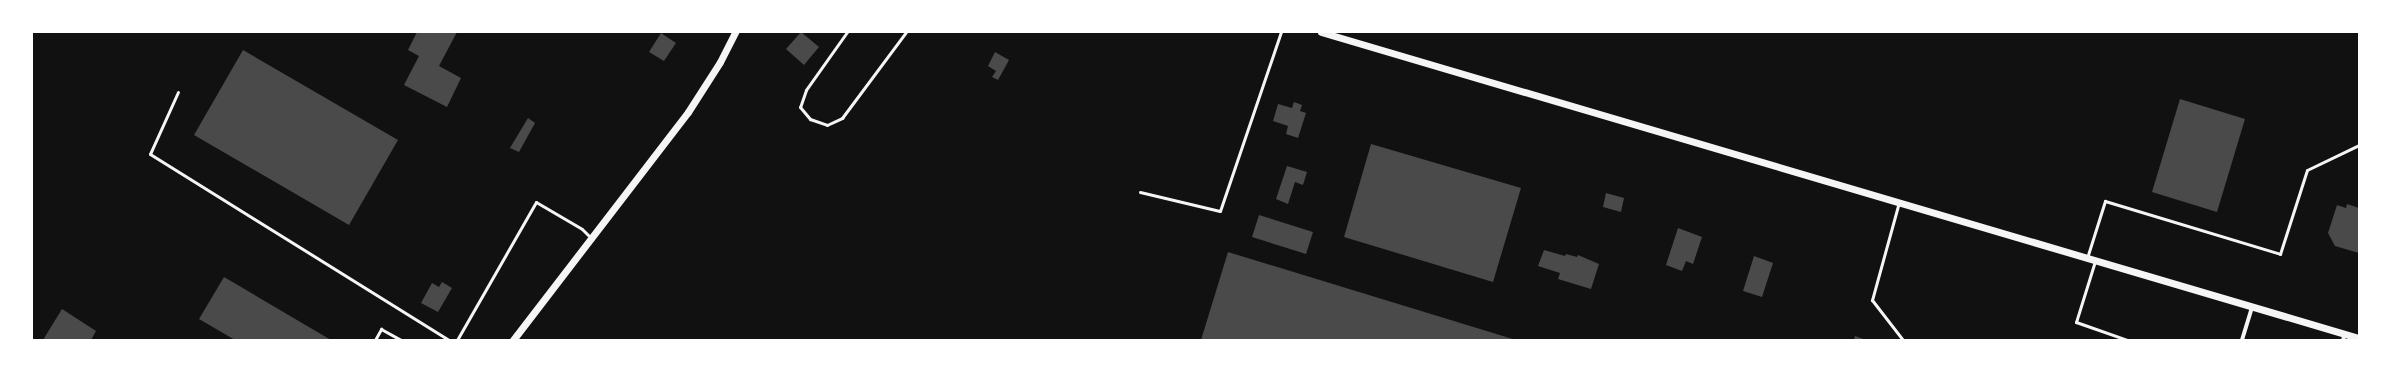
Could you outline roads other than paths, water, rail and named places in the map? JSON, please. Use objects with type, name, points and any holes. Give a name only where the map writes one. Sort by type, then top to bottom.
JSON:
[{"type":"street","points":[[513,340],[688,112],[720,62],[735,32]]},
{"type":"street","points":[[1321,32],[2096,260],[2252,307],[2344,337],[2359,338]]},
{"type":"street","points":[[2242,340],[2252,307]]},
{"type":"lane","points":[[847,32],[806,90],[800,107],[810,119],[827,124],[842,118],[906,32]]},
{"type":"lane","points":[[1140,192],[1220,211],[1281,32]]},
{"type":"lane","points":[[178,92],[150,154],[449,340]]},
{"type":"lane","points":[[2087,258],[2105,201],[2280,254],[2307,170],[2359,145]]},
{"type":"lane","points":[[457,340],[536,202],[582,229],[592,238]]},
{"type":"lane","points":[[1899,202],[1872,300],[1903,340]]},
{"type":"lane","points":[[2096,260],[2076,322],[2126,340]]},
{"type":"lane","points":[[375,340],[381,329],[401,340]]}]
